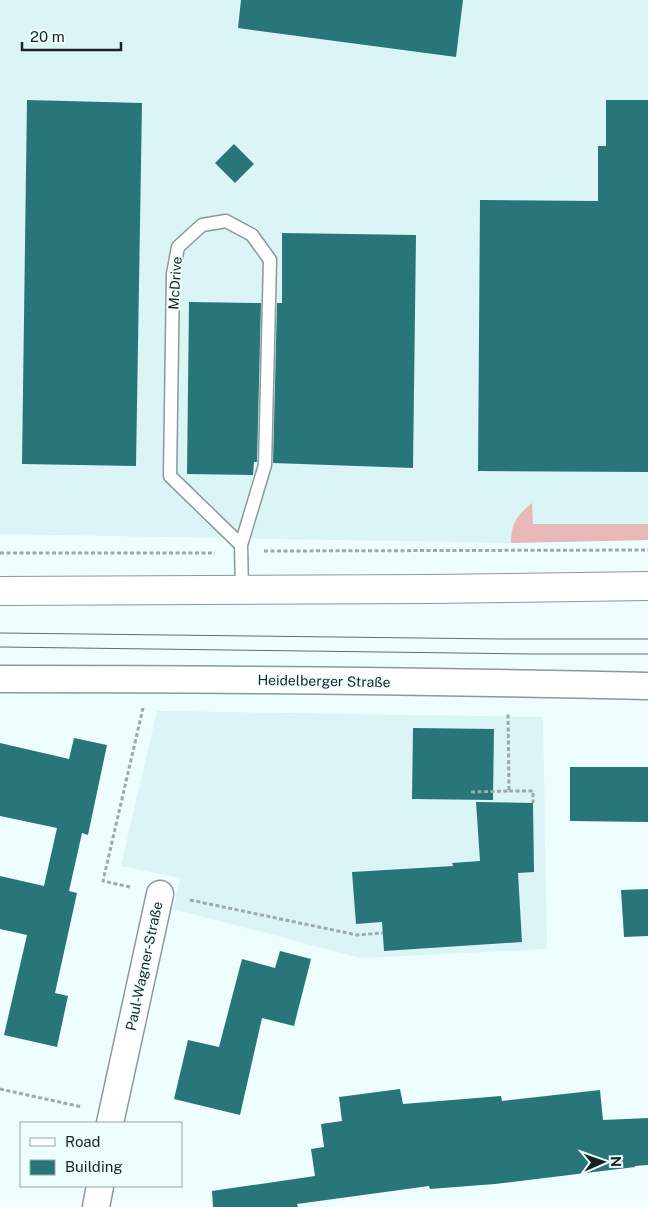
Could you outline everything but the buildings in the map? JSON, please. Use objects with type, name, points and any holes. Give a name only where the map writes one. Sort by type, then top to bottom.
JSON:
[{"type":"street","points":[[0,591],[648,586]]},
{"type":"street","name":"Heidelberger Straße","points":[[0,679],[151,679],[648,686]]},
{"type":"street","name":"Paul-Wagner-Straße","points":[[110,1118],[160,894]]},
{"type":"street","points":[[96,1207],[100,1187]]},
{"type":"lane","name":"McDrive","points":[[241,548],[170,476],[173,274],[178,246],[202,226],[226,221],[252,235],[270,260],[266,466],[241,548],[242,590]]},
{"type":"path","points":[[0,553],[213,553],[241,548],[648,550]]},
{"type":"path","name":"Paul-Wagner-Straße","points":[[151,679],[102,881],[160,894]]},
{"type":"path","points":[[508,683],[509,791]]},
{"type":"path","points":[[471,792],[533,791],[533,803]]},
{"type":"path","points":[[160,894],[357,935],[383,933]]},
{"type":"path","points":[[0,1089],[110,1118]]},
{"type":"shaded area","points":[[0,0],[648,0],[648,540],[511,543],[0,534]]},
{"type":"shaded area","points":[[532,503],[533,524],[648,524],[648,540],[511,543],[512,530],[516,520]]},
{"type":"shaded area","points":[[157,711],[543,717],[547,949],[361,958],[173,909],[180,878],[121,866]]},
{"type":"tram line","points":[[0,633],[648,639]]},
{"type":"tram line","points":[[0,647],[648,654]]}]
